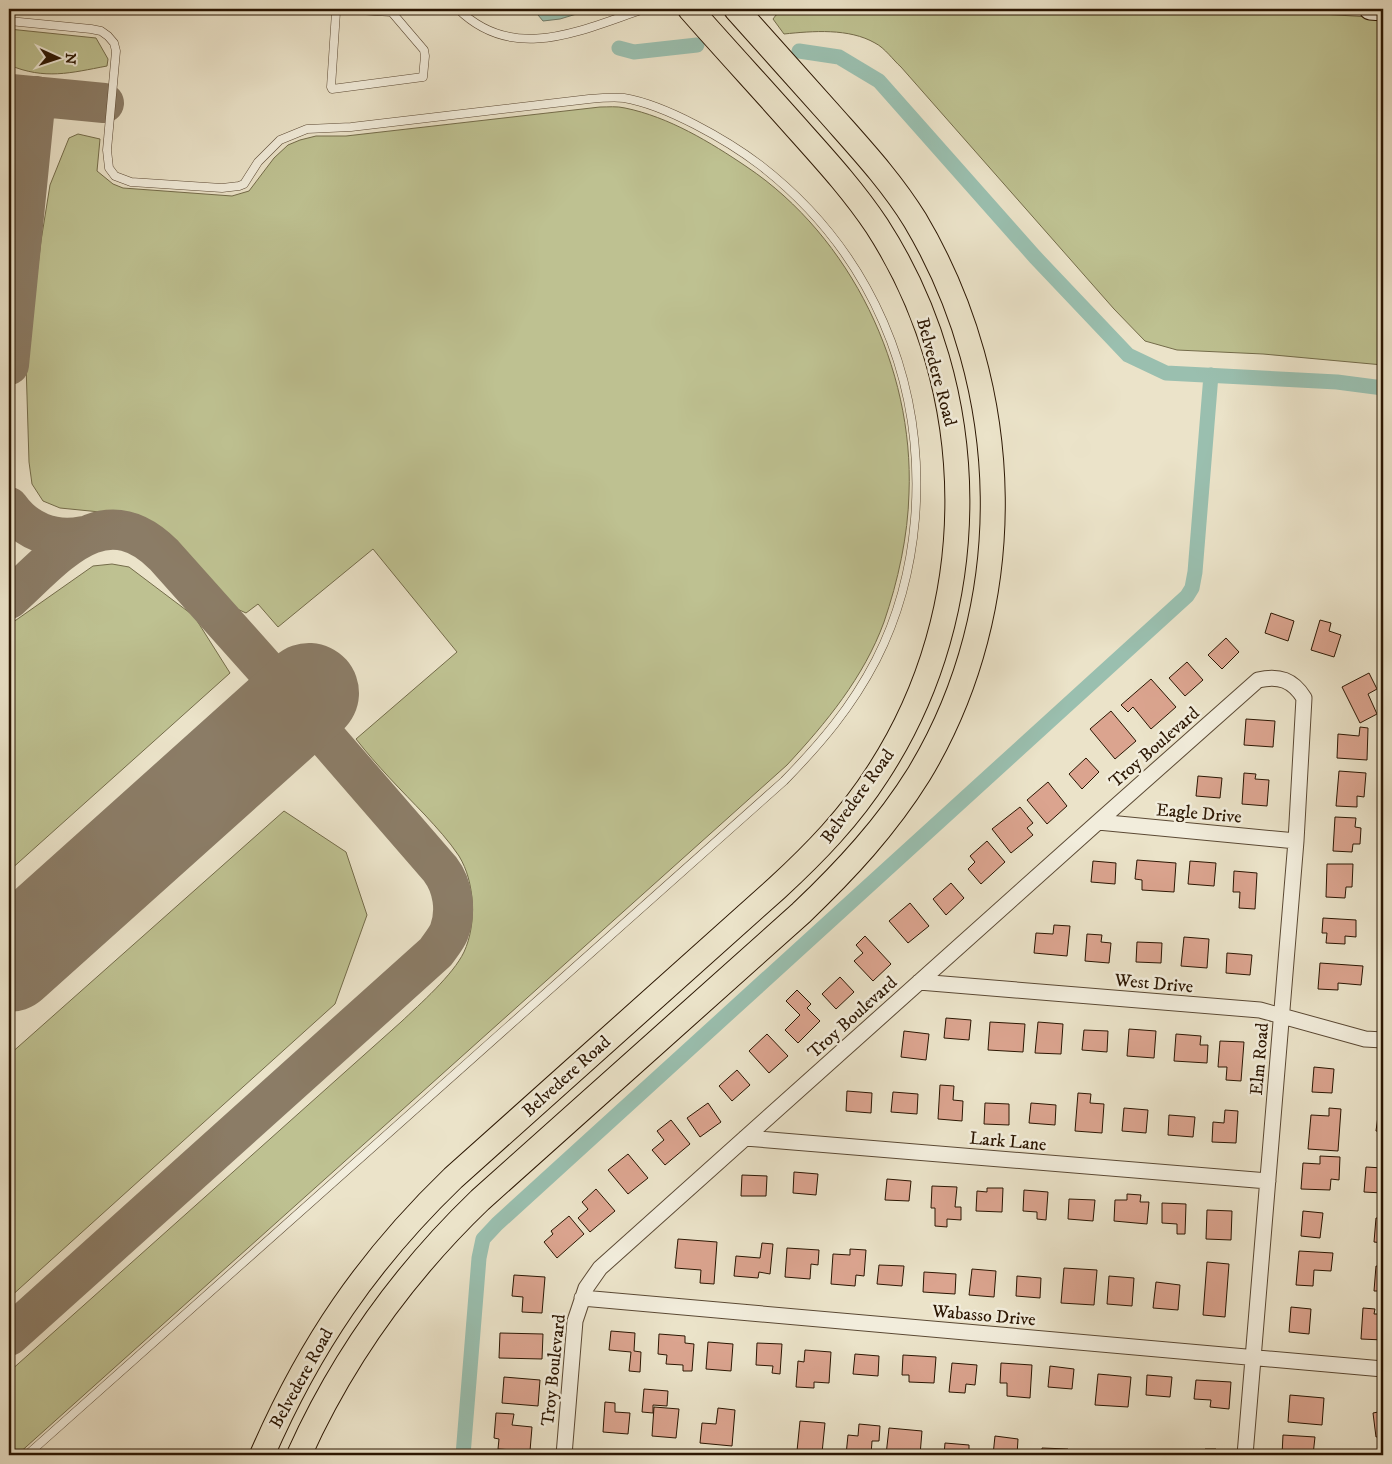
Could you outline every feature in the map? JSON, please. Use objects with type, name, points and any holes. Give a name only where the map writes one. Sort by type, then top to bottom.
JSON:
[{"type":"main road","name":"Belvedere Road","points":[[262,1455],[281,1411],[318,1343],[348,1298],[380,1256],[415,1215],[453,1178],[817,851],[850,812],[879,772],[912,711],[935,653],[950,593],[958,521],[958,469],[947,395],[925,320],[903,272],[876,225],[846,185],[690,9]]},
{"type":"main road","name":"Belvedere Road","points":[[299,1455],[321,1409],[347,1363],[386,1305],[425,1256],[480,1200],[839,877],[874,838],[905,794],[933,748],[964,675],[979,625],[984,600],[991,546],[993,493],[990,442],[986,415],[968,338],[960,313],[939,264],[913,218],[882,174],[736,9]]},
{"type":"main road","points":[[630,1019],[652,1045]]},
{"type":"street","points":[[1370,9],[1383,10]]},
{"type":"street","name":"Troy Boulevard","points":[[564,1455],[575,1321],[582,1298],[592,1278],[608,1260],[1258,680],[1280,678]]},
{"type":"street","name":"Elm Road","points":[[1245,1455],[1296,841],[1304,698],[1290,682],[1280,678]]},
{"type":"street","name":"Eagle Drive","points":[[1098,822],[1296,841]]},
{"type":"street","name":"West Drive","points":[[919,982],[1260,1010],[1365,1039],[1383,1040]]},
{"type":"street","name":"Lark Lane","points":[[744,1138],[1268,1182]]},
{"type":"street","name":"Wabasso Drive","points":[[582,1298],[1383,1370]]},
{"type":"lane","points":[[340,9],[390,10],[424,50],[423,77],[332,89],[336,12],[340,9]]},
{"type":"lane","points":[[458,9],[473,22],[491,30],[516,38],[539,39],[574,32],[644,9]]},
{"type":"lane","points":[[9,21],[92,29],[101,31],[114,43],[116,61],[107,150],[109,168],[115,176],[131,182],[222,188],[239,186],[244,184],[258,162],[280,140],[307,129],[351,127],[589,99],[615,98],[634,100],[717,136],[779,180],[803,203],[834,237],[861,279],[884,322],[902,372],[915,440],[917,496],[913,545],[904,584],[891,626],[860,688],[841,717],[817,747],[784,781],[27,1455]]},
{"type":"shaded area","points":[[533,9],[593,9],[560,19],[543,21]]},
{"type":"shaded area","points":[[791,9],[1277,11],[1383,18],[1383,365],[1263,354],[1177,350],[1145,341],[1114,309],[886,51],[865,38],[842,33],[784,34],[773,19],[776,15]]},
{"type":"shaded area","points":[[9,29],[96,38],[108,59],[107,66],[58,74],[22,70],[9,65]]},
{"type":"shaded area","points":[[600,107],[622,107],[673,124],[719,148],[747,167],[784,196],[817,230],[845,268],[869,309],[887,353],[900,399],[908,446],[909,493],[907,526],[898,575],[876,642],[855,680],[830,716],[787,765],[17,1455],[9,1455],[9,1372],[426,998],[459,961],[468,941],[472,916],[471,890],[459,856],[356,739],[457,652],[373,549],[278,627],[258,604],[246,613],[233,607],[171,538],[153,525],[130,515],[60,508],[43,501],[32,484],[29,462],[26,363],[50,185],[69,138],[78,134],[100,139],[97,171],[113,184],[123,188],[232,196],[249,191],[274,158],[288,145],[316,136],[346,136]]},
{"type":"shaded area","points":[[112,564],[129,567],[194,616],[230,673],[9,871],[9,625],[93,566]]},
{"type":"shaded area","points":[[284,811],[346,852],[367,915],[335,1004],[9,1298],[9,1055]]},
{"type":"building","points":[[1271,613],[1294,621],[1288,641],[1265,633]]},
{"type":"building","points":[[1320,620],[1331,623],[1329,631],[1341,635],[1334,657],[1311,650]]},
{"type":"building","points":[[1226,638],[1239,652],[1222,669],[1208,655]]},
{"type":"building","points":[[1187,662],[1203,680],[1185,696],[1169,678]]},
{"type":"building","points":[[1369,673],[1377,689],[1368,694],[1377,714],[1360,723],[1342,687]]},
{"type":"building","points":[[1151,679],[1176,707],[1151,729],[1133,707],[1128,712],[1121,705]]},
{"type":"building","points":[[1111,711],[1136,741],[1115,759],[1090,729]]},
{"type":"building","points":[[1246,719],[1275,721],[1273,747],[1244,745]]},
{"type":"building","points":[[1360,727],[1368,728],[1367,760],[1337,758],[1338,734],[1359,736]]},
{"type":"building","points":[[1086,758],[1099,772],[1082,789],[1069,774]]},
{"type":"building","points":[[1339,771],[1366,773],[1364,797],[1357,796],[1357,807],[1336,806]]},
{"type":"building","points":[[1244,773],[1256,774],[1255,779],[1269,780],[1267,806],[1242,804]]},
{"type":"building","points":[[1198,776],[1222,778],[1220,798],[1196,796]]},
{"type":"building","points":[[1048,782],[1067,806],[1047,824],[1027,800]]},
{"type":"building","points":[[1020,807],[1033,823],[1027,828],[1033,835],[1011,853],[992,829]]},
{"type":"building","points":[[1335,817],[1356,818],[1355,827],[1361,828],[1360,844],[1353,844],[1352,852],[1333,851]]},
{"type":"building","points":[[987,841],[1005,862],[981,884],[968,869],[975,862],[970,856]]},
{"type":"building","points":[[1137,860],[1176,863],[1174,892],[1142,890],[1142,880],[1135,879]]},
{"type":"building","points":[[1093,861],[1116,863],[1115,884],[1091,882]]},
{"type":"building","points":[[1190,861],[1216,863],[1214,886],[1188,884]]},
{"type":"building","points":[[1327,864],[1353,864],[1352,887],[1346,887],[1345,898],[1326,897]]},
{"type":"building","points":[[1234,871],[1257,873],[1255,909],[1239,908],[1240,892],[1233,892]]},
{"type":"building","points":[[951,883],[964,898],[946,915],[933,899]]},
{"type":"building","points":[[910,903],[929,926],[908,943],[889,921]]},
{"type":"building","points":[[1323,918],[1356,920],[1356,937],[1345,936],[1345,944],[1326,943],[1327,933],[1322,933]]},
{"type":"building","points":[[1054,925],[1070,926],[1067,956],[1034,953],[1036,933],[1053,934]]},
{"type":"building","points":[[1087,934],[1102,935],[1101,942],[1111,943],[1109,963],[1085,961]]},
{"type":"building","points":[[865,936],[891,964],[873,981],[854,961],[863,953],[856,945]]},
{"type":"building","points":[[1184,937],[1209,939],[1207,968],[1181,966]]},
{"type":"building","points":[[1137,942],[1162,943],[1161,963],[1136,962]]},
{"type":"building","points":[[1227,953],[1252,955],[1250,975],[1226,973]]},
{"type":"building","points":[[1320,963],[1363,966],[1361,985],[1338,983],[1338,990],[1318,989]]},
{"type":"building","points":[[840,977],[854,992],[836,1009],[822,994]]},
{"type":"building","points":[[797,990],[811,1004],[807,1008],[820,1021],[798,1043],[785,1030],[800,1015],[786,1001]]},
{"type":"building","points":[[946,1018],[971,1020],[969,1040],[944,1038]]},
{"type":"building","points":[[990,1022],[1025,1024],[1023,1052],[988,1050]]},
{"type":"building","points":[[1038,1022],[1063,1024],[1061,1054],[1035,1053]]},
{"type":"building","points":[[1129,1029],[1156,1031],[1154,1058],[1127,1056]]},
{"type":"building","points":[[1084,1030],[1108,1031],[1107,1052],[1082,1050]]},
{"type":"building","points":[[904,1031],[929,1034],[926,1060],[901,1057]]},
{"type":"building","points":[[767,1034],[788,1056],[769,1073],[749,1051]]},
{"type":"building","points":[[1176,1034],[1201,1036],[1200,1045],[1208,1045],[1207,1063],[1174,1061]]},
{"type":"building","points":[[1220,1041],[1244,1042],[1241,1081],[1226,1080],[1227,1067],[1218,1067]]},
{"type":"building","points":[[1314,1067],[1334,1069],[1332,1093],[1312,1092]]},
{"type":"building","points":[[737,1070],[750,1085],[732,1101],[719,1086]]},
{"type":"building","points":[[940,1085],[954,1086],[953,1100],[963,1101],[962,1121],[938,1119]]},
{"type":"building","points":[[847,1091],[872,1093],[871,1113],[846,1111]]},
{"type":"building","points":[[893,1092],[918,1094],[917,1114],[891,1112]]},
{"type":"building","points":[[1078,1093],[1091,1094],[1090,1103],[1104,1104],[1102,1133],[1075,1131]]},
{"type":"building","points":[[708,1103],[721,1122],[700,1137],[687,1118]]},
{"type":"building","points":[[985,1103],[1009,1104],[1009,1125],[984,1124]]},
{"type":"building","points":[[1031,1103],[1056,1105],[1055,1125],[1029,1123]]},
{"type":"building","points":[[1124,1108],[1148,1110],[1146,1133],[1122,1131]]},
{"type":"building","points":[[1329,1108],[1341,1109],[1338,1151],[1308,1149],[1311,1115],[1329,1116]]},
{"type":"building","points":[[1225,1110],[1238,1111],[1236,1143],[1212,1142],[1213,1122],[1224,1123]]},
{"type":"building","points":[[1169,1115],[1195,1117],[1193,1137],[1168,1135]]},
{"type":"building","points":[[1378,1116],[1383,1117],[1383,1132],[1376,1131]]},
{"type":"building","points":[[671,1120],[690,1144],[665,1165],[652,1150],[664,1140],[657,1131]]},
{"type":"building","points":[[628,1154],[648,1178],[628,1194],[608,1170]]},
{"type":"building","points":[[1320,1156],[1340,1157],[1339,1180],[1331,1179],[1330,1190],[1301,1189],[1303,1163],[1320,1164]]},
{"type":"building","points":[[1366,1167],[1383,1168],[1383,1193],[1364,1192]]},
{"type":"building","points":[[794,1172],[818,1174],[816,1195],[793,1193]]},
{"type":"building","points":[[742,1175],[767,1176],[766,1196],[741,1196]]},
{"type":"building","points":[[887,1179],[911,1181],[909,1201],[885,1200]]},
{"type":"building","points":[[932,1186],[957,1187],[955,1207],[961,1207],[961,1220],[947,1219],[947,1227],[935,1226],[935,1208],[931,1208]]},
{"type":"building","points":[[987,1188],[1003,1188],[1002,1212],[976,1211],[977,1191],[987,1192]]},
{"type":"building","points":[[596,1189],[615,1211],[590,1232],[578,1218],[588,1209],[582,1202]]},
{"type":"building","points":[[1024,1190],[1048,1192],[1046,1220],[1037,1219],[1037,1212],[1023,1211]]},
{"type":"building","points":[[1127,1194],[1141,1195],[1140,1202],[1149,1202],[1147,1224],[1114,1221],[1115,1200],[1127,1200]]},
{"type":"building","points":[[1069,1199],[1095,1200],[1093,1221],[1068,1219]]},
{"type":"building","points":[[1162,1203],[1186,1204],[1185,1234],[1177,1234],[1177,1224],[1162,1223]]},
{"type":"building","points":[[1207,1210],[1232,1211],[1231,1240],[1206,1239]]},
{"type":"building","points":[[1303,1211],[1323,1213],[1320,1238],[1301,1236]]},
{"type":"building","points":[[569,1216],[584,1234],[557,1258],[544,1242],[553,1234],[551,1231]]},
{"type":"building","points":[[1376,1218],[1383,1218],[1383,1243],[1374,1242]]},
{"type":"building","points":[[678,1239],[717,1242],[714,1284],[700,1283],[701,1270],[675,1268]]},
{"type":"building","points":[[762,1243],[773,1244],[770,1274],[759,1272],[758,1278],[734,1276],[736,1256],[760,1258]]},
{"type":"building","points":[[787,1248],[819,1250],[818,1265],[811,1264],[810,1279],[785,1277]]},
{"type":"building","points":[[850,1249],[866,1250],[864,1276],[856,1275],[855,1286],[831,1284],[833,1254],[850,1255]]},
{"type":"building","points":[[1299,1251],[1333,1253],[1331,1271],[1314,1270],[1313,1286],[1296,1285]]},
{"type":"building","points":[[1207,1262],[1229,1264],[1225,1317],[1203,1315]]},
{"type":"building","points":[[879,1265],[904,1266],[902,1286],[877,1284]]},
{"type":"building","points":[[1376,1266],[1383,1267],[1383,1291],[1374,1291]]},
{"type":"building","points":[[1064,1268],[1097,1270],[1094,1305],[1061,1303]]},
{"type":"building","points":[[972,1269],[996,1271],[994,1297],[969,1295]]},
{"type":"building","points":[[924,1272],[956,1274],[955,1294],[923,1292]]},
{"type":"building","points":[[514,1275],[545,1277],[542,1313],[522,1312],[523,1297],[512,1296]]},
{"type":"building","points":[[1017,1276],[1041,1278],[1040,1298],[1016,1296]]},
{"type":"building","points":[[1109,1276],[1134,1278],[1132,1306],[1107,1304]]},
{"type":"building","points":[[1156,1282],[1180,1285],[1178,1310],[1153,1308]]},
{"type":"building","points":[[1291,1307],[1311,1309],[1309,1334],[1289,1332]]},
{"type":"building","points":[[1363,1308],[1375,1309],[1374,1314],[1383,1314],[1383,1340],[1361,1339]]},
{"type":"building","points":[[611,1331],[635,1333],[634,1351],[641,1352],[640,1372],[629,1371],[631,1352],[609,1350]]},
{"type":"building","points":[[500,1333],[543,1334],[542,1359],[499,1358]]},
{"type":"building","points":[[659,1334],[685,1336],[685,1343],[694,1344],[692,1371],[683,1371],[683,1365],[666,1364],[667,1355],[658,1354]]},
{"type":"building","points":[[708,1342],[733,1344],[731,1371],[706,1369]]},
{"type":"building","points":[[757,1343],[782,1344],[780,1374],[772,1373],[773,1366],[756,1365]]},
{"type":"building","points":[[805,1350],[831,1352],[829,1383],[814,1382],[814,1388],[796,1387],[798,1361],[804,1362]]},
{"type":"building","points":[[855,1354],[879,1356],[878,1376],[853,1374]]},
{"type":"building","points":[[903,1355],[936,1357],[934,1383],[909,1382],[909,1375],[902,1375]]},
{"type":"building","points":[[952,1363],[977,1365],[975,1385],[966,1384],[965,1393],[949,1392]]},
{"type":"building","points":[[1001,1363],[1032,1365],[1030,1398],[1007,1396],[1007,1383],[1000,1383]]},
{"type":"building","points":[[1050,1366],[1074,1369],[1072,1389],[1048,1387]]},
{"type":"building","points":[[1098,1374],[1131,1377],[1128,1407],[1095,1405]]},
{"type":"building","points":[[1147,1375],[1172,1377],[1170,1397],[1146,1395]]},
{"type":"building","points":[[504,1377],[540,1380],[538,1406],[502,1403]]},
{"type":"building","points":[[1196,1380],[1231,1382],[1229,1409],[1210,1407],[1211,1400],[1194,1399]]},
{"type":"building","points":[[644,1389],[668,1391],[667,1406],[653,1405],[653,1413],[642,1412]]},
{"type":"building","points":[[1290,1395],[1324,1398],[1322,1425],[1288,1422]]},
{"type":"building","points":[[605,1402],[615,1403],[615,1412],[630,1413],[628,1434],[603,1432]]},
{"type":"building","points":[[654,1407],[679,1409],[676,1438],[652,1436]]},
{"type":"building","points":[[718,1408],[735,1410],[732,1446],[700,1443],[702,1423],[716,1424]]},
{"type":"building","points":[[1383,1411],[1383,1436],[1376,1437],[1373,1413]]},
{"type":"building","points":[[496,1413],[514,1414],[512,1425],[532,1427],[530,1451],[498,1449],[499,1439],[494,1438]]},
{"type":"building","points":[[800,1421],[825,1423],[822,1453],[797,1451]]},
{"type":"building","points":[[859,1424],[880,1426],[879,1441],[872,1441],[871,1455],[846,1455],[848,1435],[858,1436]]},
{"type":"building","points":[[889,1428],[922,1431],[920,1455],[886,1455]]},
{"type":"building","points":[[1283,1435],[1315,1437],[1313,1455],[1282,1455]]},
{"type":"building","points":[[995,1436],[1018,1439],[1017,1455],[993,1455]]},
{"type":"building","points":[[945,1443],[969,1445],[969,1455],[944,1455]]},
{"type":"building","points":[[1042,1448],[1068,1449],[1068,1455],[1042,1455]]},
{"type":"building","points":[[1205,1449],[1216,1449],[1216,1455],[1204,1455]]},
{"type":"waterway","points":[[619,48],[634,52],[697,45]]},
{"type":"waterway","points":[[799,51],[839,57],[879,81],[1035,257],[1128,355],[1166,373],[1337,382],[1383,388]]},
{"type":"waterway","points":[[463,1455],[479,1258],[483,1239],[497,1224],[1187,596],[1192,588],[1195,572],[1211,375]]},
{"type":"taxiway","points":[[11,94],[104,103]]},
{"type":"taxiway","points":[[9,365],[36,96]]},
{"type":"taxiway","points":[[9,507],[24,523],[41,533],[61,537],[83,536]]},
{"type":"taxiway","points":[[9,599],[44,566],[81,538],[101,531],[121,530],[142,538],[164,555],[297,704],[440,869],[451,891],[453,907],[449,932],[436,952],[9,1336]]},
{"type":"runway","points":[[9,962],[309,693]]}]
